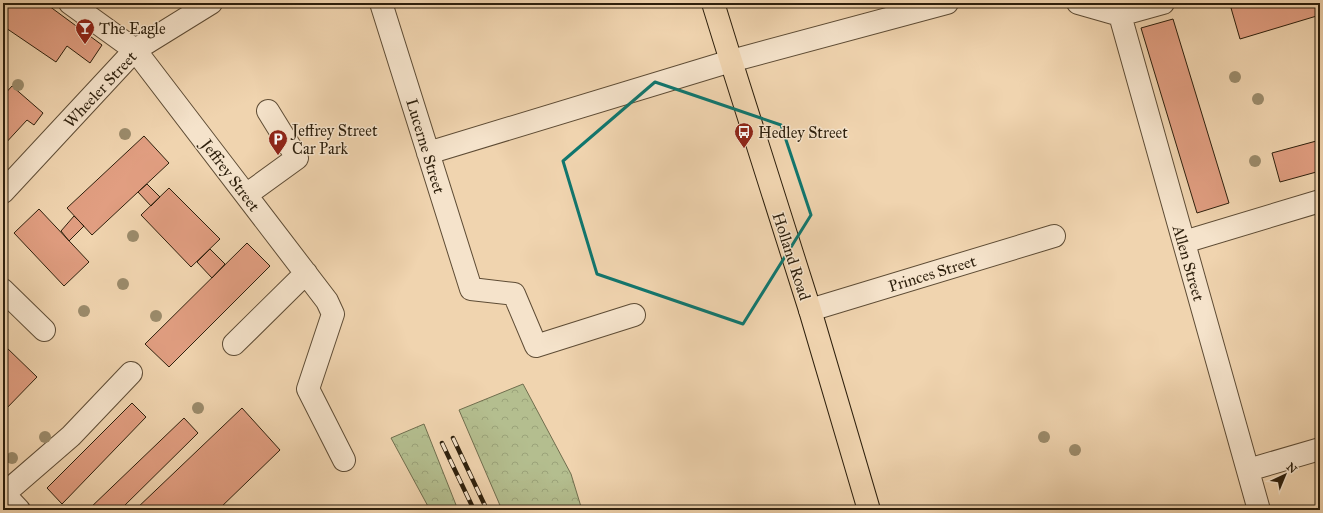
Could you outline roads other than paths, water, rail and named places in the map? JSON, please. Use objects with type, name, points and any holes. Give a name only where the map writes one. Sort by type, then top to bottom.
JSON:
[{"type":"main road","name":"Holland Road","points":[[713,3],[730,61],[810,310],[869,510]]},
{"type":"street","name":"Jeffrey Street","points":[[70,3],[135,50],[327,301],[333,314],[308,389],[344,460]]},
{"type":"street","name":"Wheeler Street","points":[[3,192],[135,50],[212,3]]},
{"type":"street","name":"Lucerne Street","points":[[381,3],[471,289],[514,294],[536,346],[634,315]]},
{"type":"street","points":[[428,153],[730,61],[947,3]]},
{"type":"street","points":[[1078,3],[1120,15],[1163,3]]},
{"type":"street","name":"Allen Street","points":[[1120,15],[1259,510]]},
{"type":"street","points":[[246,195],[297,158],[268,111]]},
{"type":"street","points":[[1184,242],[1320,201]]},
{"type":"street","name":"Princes Street","points":[[810,310],[1054,236]]},
{"type":"street","points":[[234,344],[306,273]]},
{"type":"street","points":[[3,290],[44,330]]},
{"type":"street","points":[[20,510],[4,494],[71,436],[131,373]]},
{"type":"street","points":[[1248,470],[1320,449]]},
{"type":"railway","points":[[453,438],[487,510]]},
{"type":"railway","points":[[442,443],[474,510]]},
{"type":"place","name":"The Eagle","points":[[85,45]]},
{"type":"place","name":"Hedley Street","points":[[744,149]]},
{"type":"place","name":"Jeffrey Street Car Park","points":[[278,156]]}]
